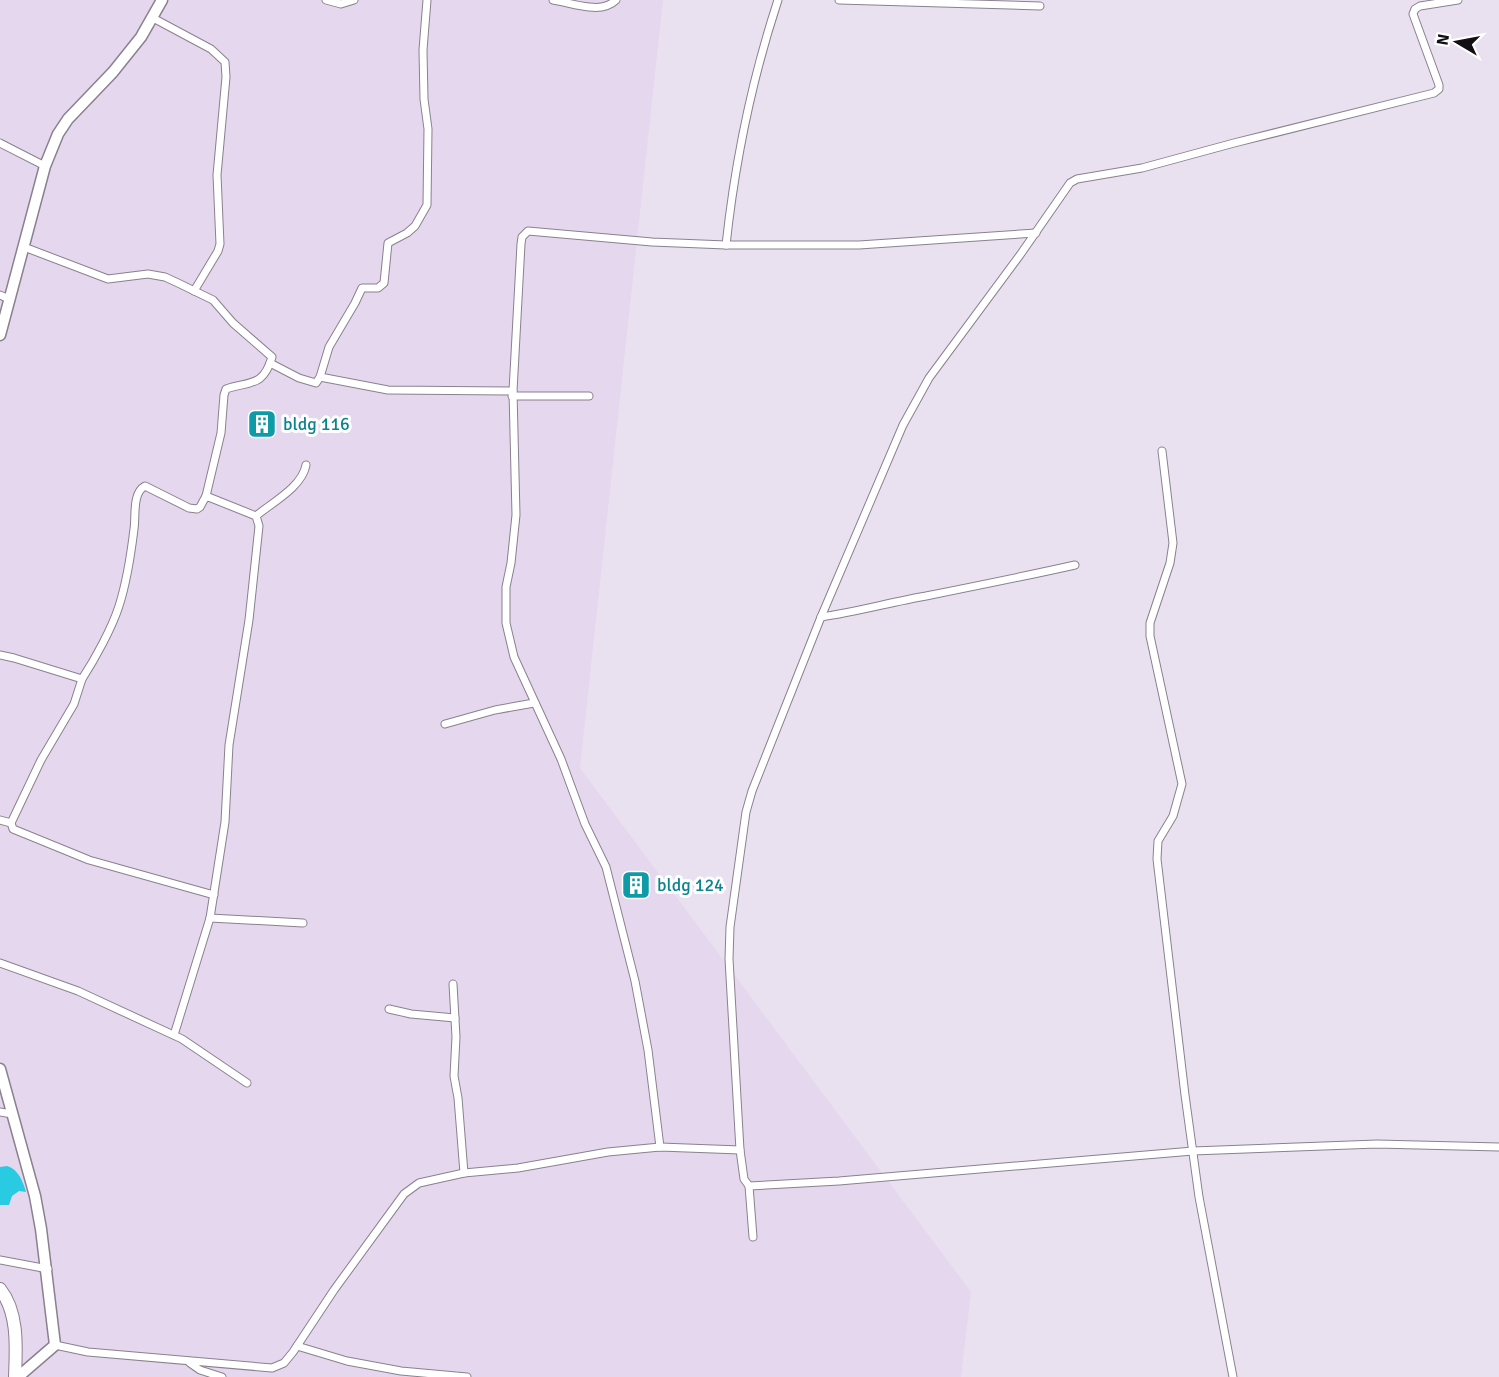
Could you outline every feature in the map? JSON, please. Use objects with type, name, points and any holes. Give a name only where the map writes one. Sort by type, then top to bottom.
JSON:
[{"type":"highway","points":[[0,1289],[14,1321],[16,1377]]},
{"type":"main road","points":[[0,335],[4,297],[24,246],[45,166],[58,134],[68,119],[113,72],[141,37],[162,0]]},
{"type":"main road","points":[[0,1069],[34,1196],[48,1269],[55,1345],[16,1377]]},
{"type":"street","points":[[326,0],[341,4],[354,0]]},
{"type":"street","points":[[270,363],[314,383],[320,377],[329,347],[356,303],[362,288],[378,288],[384,283],[388,243],[415,226],[427,205],[428,129],[424,99],[423,50],[428,0]]},
{"type":"street","points":[[553,0],[600,7],[610,6],[616,0]]},
{"type":"street","points":[[726,245],[732,197],[749,110],[778,0]]},
{"type":"street","points":[[839,0],[1040,6]]},
{"type":"street","points":[[753,1237],[749,1186],[744,1179],[740,1150],[729,959],[730,927],[746,812],[752,791],[822,617],[903,425],[929,378],[1073,181],[1142,168],[1434,93],[1439,89],[1439,85],[1413,14],[1420,6],[1458,0]]},
{"type":"street","points":[[153,18],[211,49],[225,62],[226,77],[217,175],[220,244],[194,291]]},
{"type":"street","points":[[0,143],[45,166]]},
{"type":"street","points":[[660,1147],[648,1050],[637,992],[606,867],[585,824],[561,759],[514,657],[506,622],[506,587],[516,515],[512,394],[522,237],[528,231],[652,242],[726,245],[859,245],[1035,233]]},
{"type":"street","points":[[24,246],[108,279],[148,274],[165,277],[213,300],[233,323],[272,357],[255,383],[226,389],[221,433],[207,496],[200,507],[196,510],[189,508],[145,486],[137,493],[134,528],[120,604],[113,624],[82,680],[74,704],[41,760],[11,823],[13,829],[25,835],[89,860],[214,896]]},
{"type":"street","points":[[320,377],[388,390],[589,396]]},
{"type":"street","points":[[1162,451],[1173,543],[1170,563],[1150,623],[1150,636],[1182,784],[1173,816],[1158,841],[1157,859],[1207,1246],[1233,1377]]},
{"type":"street","points":[[256,516],[291,490],[301,477],[306,465]]},
{"type":"street","points":[[207,496],[256,516]]},
{"type":"street","points":[[174,1035],[210,918],[214,896],[225,822],[229,745],[249,620],[259,526],[256,516]]},
{"type":"street","points":[[822,617],[861,611],[1075,565]]},
{"type":"street","points":[[0,655],[82,680]]},
{"type":"street","points":[[445,724],[495,710],[534,703]]},
{"type":"street","points":[[0,820],[11,823]]},
{"type":"street","points":[[210,918],[303,923]]},
{"type":"street","points":[[0,963],[78,991],[174,1035],[247,1083]]},
{"type":"street","points":[[453,984],[456,1037],[454,1076],[464,1173]]},
{"type":"street","points":[[390,1009],[411,1014],[454,1018]]},
{"type":"street","points":[[0,1112],[12,1114]]},
{"type":"street","points":[[749,1186],[839,1181],[1193,1150],[1377,1144],[1499,1147]]},
{"type":"street","points":[[55,1345],[88,1352],[272,1368],[284,1363],[404,1194],[419,1183],[464,1173],[518,1168],[608,1152],[660,1147],[740,1150]]},
{"type":"street","points":[[0,1260],[48,1269]]},
{"type":"street","points":[[297,1346],[347,1361],[401,1371],[467,1377]]},
{"type":"street","points":[[188,1362],[200,1370],[222,1377]]},
{"type":"shaded area","points":[[0,0],[663,0],[580,768],[971,1292],[961,1377],[0,1377]]},
{"type":"water","points":[[7,1166],[17,1173],[26,1192],[19,1191],[12,1196],[9,1205],[0,1205],[0,1167]]},
{"type":"place","name":"bldg 116","points":[[262,424]]},
{"type":"place","name":"bldg 124","points":[[636,885]]}]
